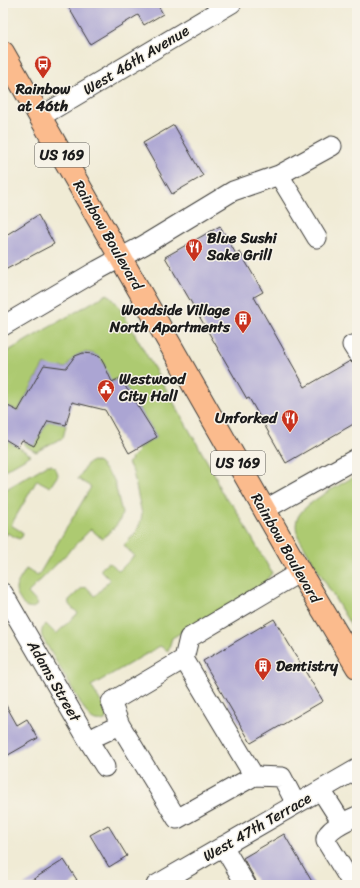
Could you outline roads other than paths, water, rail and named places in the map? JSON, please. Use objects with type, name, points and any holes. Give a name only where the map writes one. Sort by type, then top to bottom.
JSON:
[{"type":"main road","name":"Rainbow Boulevard","points":[[3,52],[264,510],[357,668]]},
{"type":"street","name":"West 46th Avenue","points":[[40,118],[232,3]]},
{"type":"street","points":[[3,326],[144,245],[233,191],[279,175],[332,146]]},
{"type":"street","points":[[279,175],[317,238]]},
{"type":"street","points":[[264,510],[357,458]]},
{"type":"street","points":[[254,776],[184,659],[189,638],[300,572]]},
{"type":"street","name":"Adams Street","points":[[3,593],[105,767]]},
{"type":"street","points":[[184,659],[112,702],[120,725],[177,819],[254,776],[282,777],[296,804]]},
{"type":"street","points":[[88,740],[120,725]]},
{"type":"street","name":"West 47th Terrace","points":[[156,885],[357,769]]},
{"type":"street","points":[[321,790],[349,819],[327,834],[326,841],[353,885]]},
{"type":"street","points":[[223,846],[246,885]]},
{"type":"place","name":"Rainbow at 46th","points":[[43,79]]},
{"type":"place","name":"Blue Sushi Sake Grill","points":[[194,262]]},
{"type":"place","name":"Woodside Village North Apartments","points":[[243,334]]},
{"type":"place","name":"Westwood City Hall","points":[[106,403]]},
{"type":"place","name":"Unforked","points":[[290,433]]},
{"type":"place","name":"Dentistry","points":[[263,681]]}]
